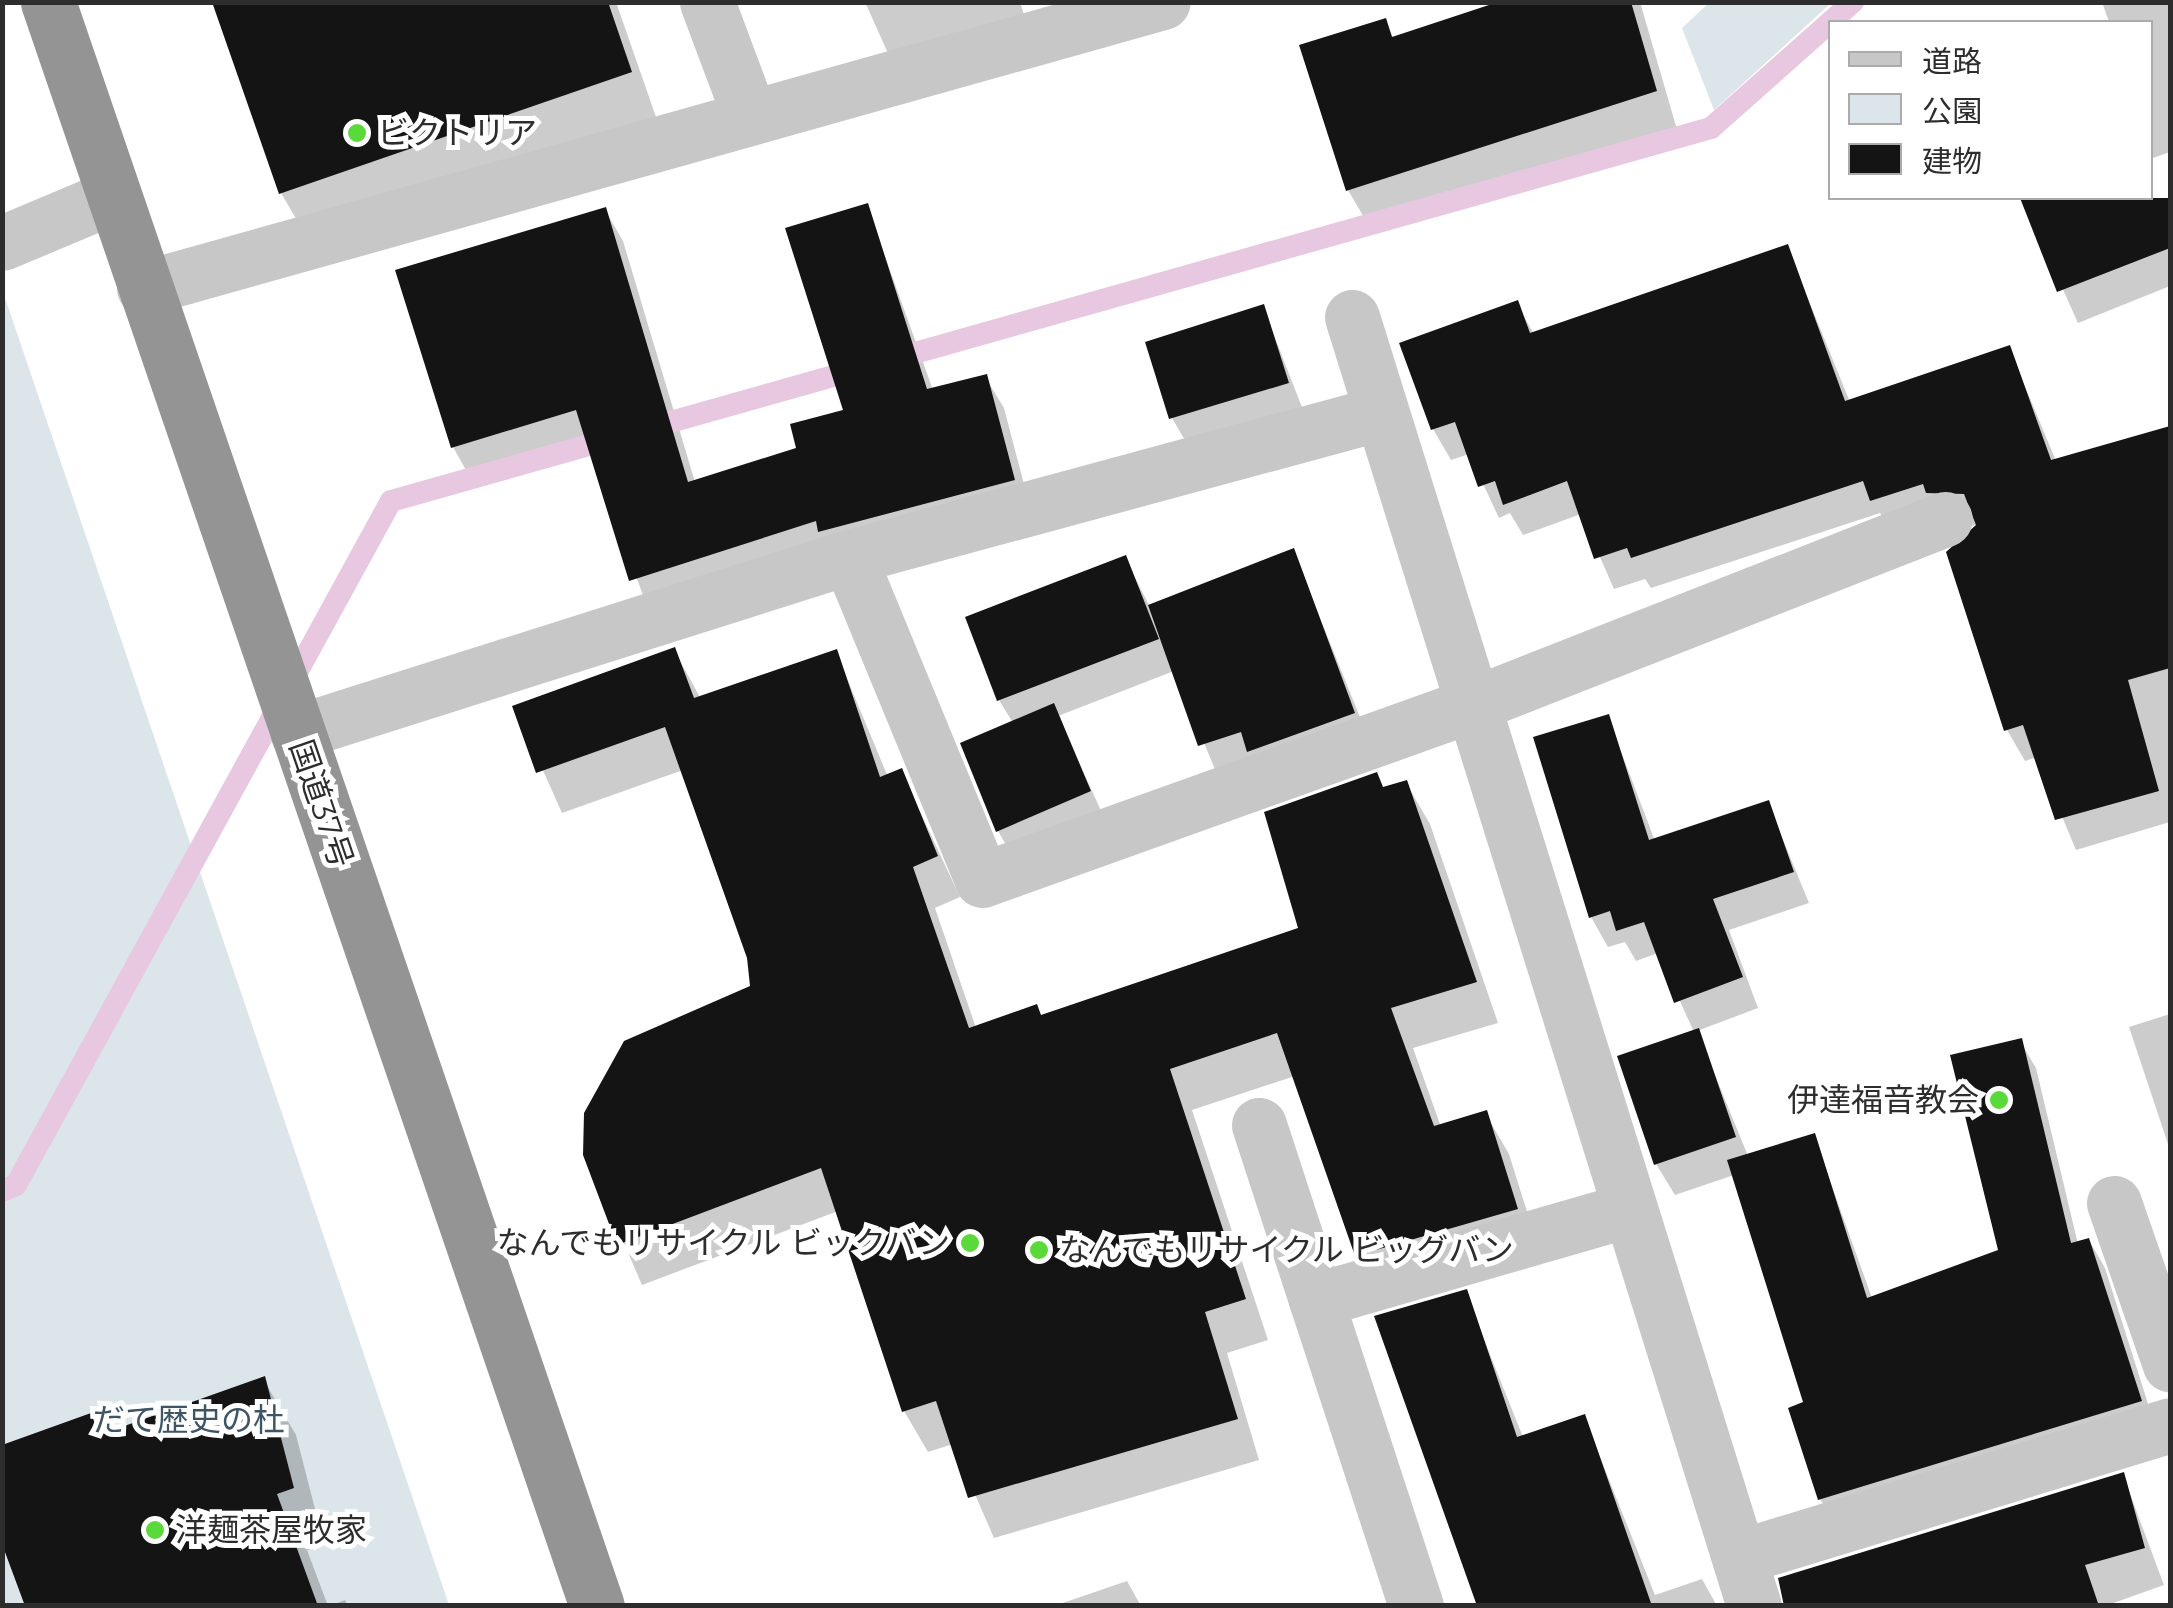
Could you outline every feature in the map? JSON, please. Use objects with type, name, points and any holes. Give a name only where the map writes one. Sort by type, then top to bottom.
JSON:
[{"type":"highway","name":"国道37号","points":[[48,2],[597,1606]]},
{"type":"street","points":[[707,2],[750,117]]},
{"type":"street","points":[[144,288],[1163,2]]},
{"type":"street","points":[[2,243],[114,196]]},
{"type":"street","points":[[1352,317],[1746,1582],[2170,1426]]},
{"type":"street","points":[[296,732],[849,557],[1381,413]]},
{"type":"street","points":[[849,557],[982,880],[1470,705],[1945,519]]},
{"type":"street","points":[[1259,1125],[1416,1606]]},
{"type":"street","points":[[2114,1203],[2170,1365]]},
{"type":"street","points":[[1316,1300],[1628,1210]]},
{"type":"green space","points":[[1709,2],[1831,3],[1714,110],[1682,28]]},
{"type":"green space","name":"だて歴史の杜","points":[[3,292],[449,1605],[3,1605]]},
{"type":"building","name":"ビクトリア","points":[[212,2],[608,2],[632,72],[279,194]]},
{"type":"building","points":[[1498,2],[1631,2],[1657,91],[1346,191],[1299,45],[1386,18],[1392,37]]},
{"type":"building","points":[[2170,198],[2170,248],[2057,292],[2021,200]]},
{"type":"building","points":[[868,203],[927,389],[987,374],[1015,480],[818,532],[816,521],[629,581],[576,410],[451,448],[395,270],[606,207],[688,482],[796,448],[790,424],[843,410],[785,228]]},
{"type":"building","points":[[1788,244],[1845,401],[2010,345],[2051,460],[2170,426],[2170,668],[2128,680],[2159,791],[2055,820],[2023,725],[2004,731],[1946,552],[1976,525],[1964,494],[1926,493],[1923,484],[1870,501],[1863,481],[1631,558],[1627,548],[1594,559],[1567,481],[1503,505],[1495,481],[1478,487],[1455,422],[1431,430],[1399,343],[1518,300],[1530,333]]},
{"type":"building","points":[[1264,304],[1289,383],[1169,419],[1145,342]]},
{"type":"building","points":[[1294,548],[1355,713],[1247,752],[1241,732],[1198,746],[1148,605]]},
{"type":"building","points":[[1126,555],[1159,639],[997,701],[965,617]]},
{"type":"building","points":[[675,647],[694,698],[837,649],[880,777],[902,768],[938,856],[913,867],[969,1028],[1037,1004],[1041,1015],[1298,928],[1264,812],[1377,772],[1383,787],[1407,780],[1477,982],[1391,1008],[1434,1126],[1487,1110],[1518,1209],[1355,1256],[1277,1033],[1170,1069],[1246,1299],[1205,1312],[1238,1419],[968,1498],[936,1401],[902,1412],[821,1168],[617,1245],[583,1155],[584,1113],[624,1041],[750,986],[747,958],[665,727],[536,773],[512,706]]},
{"type":"building","points":[[1054,703],[1091,791],[996,832],[960,743]]},
{"type":"building","points":[[1609,714],[1649,840],[1769,800],[1794,872],[1713,899],[1743,977],[1674,1003],[1644,922],[1616,931],[1610,911],[1589,918],[1533,737]]},
{"type":"building","points":[[1699,1028],[1736,1137],[1654,1165],[1617,1056]]},
{"type":"building","points":[[2022,1038],[2071,1243],[2089,1238],[2142,1401],[1818,1500],[1788,1408],[1803,1402],[1727,1160],[1815,1133],[1867,1298],[1998,1250],[1950,1055]]},
{"type":"building","points":[[1467,1289],[1517,1437],[1585,1414],[1652,1606],[1477,1606],[1374,1316]]},
{"type":"building","points":[[265,1376],[294,1488],[277,1494],[318,1606],[25,1606],[2,1544],[2,1445],[91,1413],[99,1435]]},
{"type":"building","points":[[2124,1472],[2145,1548],[2085,1565],[2099,1606],[1784,1606],[1778,1578]]},
{"type":"waterway","points":[[1833,20],[1853,2]]},
{"type":"waterway","points":[[2,1191],[16,1185],[391,501],[1711,128],[1828,24]]},
{"type":"place","name":"ビクトリア","points":[[357,133]]},
{"type":"place","name":"伊達福音教会","points":[[1999,1100]]},
{"type":"place","name":"なんでもリサイクル ビックバン","points":[[970,1243]]},
{"type":"place","name":"なんでもリサイクル ビッグバン","points":[[1039,1250]]},
{"type":"place","name":"洋麺茶屋牧家","points":[[155,1530]]}]
